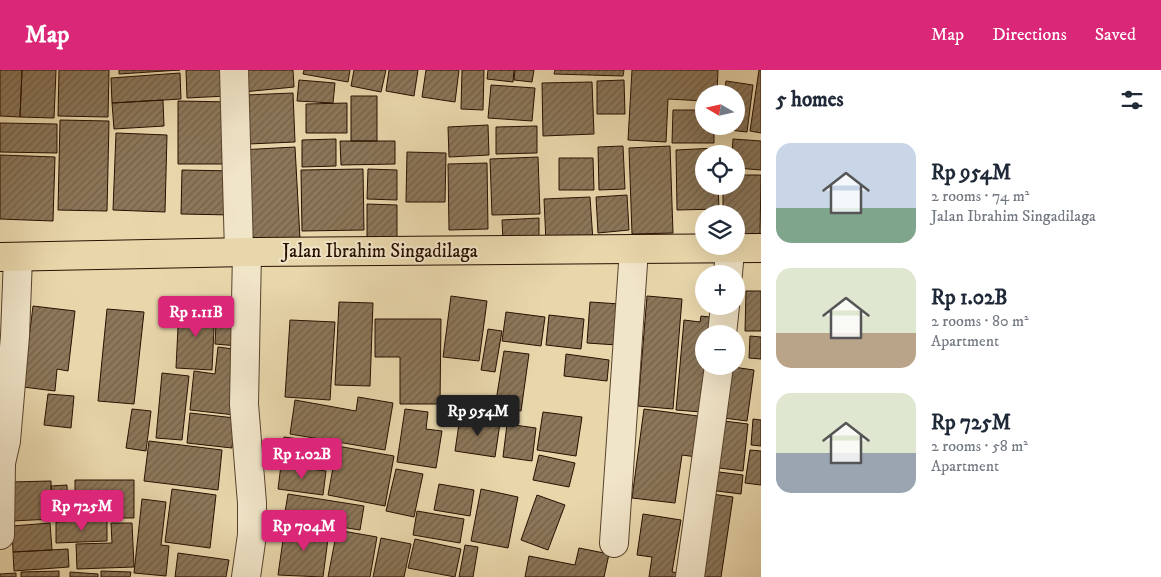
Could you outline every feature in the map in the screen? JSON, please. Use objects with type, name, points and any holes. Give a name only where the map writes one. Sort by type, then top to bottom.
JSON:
[{"type":"highway","name":"Jalan Ibrahim Singadilaga","points":[[9,257],[243,252],[634,249],[729,262],[761,248]]},
{"type":"street","points":[[234,70],[243,252],[244,404],[252,503],[252,535],[246,577]]},
{"type":"street","points":[[614,543],[634,249]]},
{"type":"street","points":[[0,535],[1,463],[6,441],[15,336],[9,257]]},
{"type":"street","points":[[690,577],[717,375]]},
{"type":"building","points":[[0,70],[22,70],[20,117],[0,116]]},
{"type":"building","points":[[22,70],[56,70],[54,118],[20,117]]},
{"type":"building","points":[[59,70],[109,70],[108,117],[58,116]]},
{"type":"building","points":[[119,70],[180,70],[119,74]]},
{"type":"building","points":[[186,70],[225,70],[226,96],[187,98]]},
{"type":"building","points":[[241,70],[293,70],[294,87],[243,92]]},
{"type":"building","points":[[304,70],[350,70],[348,82],[303,74]]},
{"type":"building","points":[[354,70],[386,70],[381,92],[351,86]]},
{"type":"building","points":[[389,70],[418,70],[414,96],[386,91]]},
{"type":"building","points":[[426,70],[459,70],[455,102],[422,97]]},
{"type":"building","points":[[462,70],[484,70],[483,110],[461,109]]},
{"type":"building","points":[[488,70],[514,70],[513,82],[487,79]]},
{"type":"building","points":[[515,70],[534,70],[532,82],[514,80]]},
{"type":"building","points":[[555,70],[624,70],[623,76],[554,74]]},
{"type":"building","points":[[632,70],[718,70],[717,85],[695,85],[695,100],[668,99],[666,142],[628,140]]},
{"type":"building","points":[[759,70],[761,70],[761,133],[750,131]]},
{"type":"building","points":[[180,73],[181,99],[112,103],[111,78]]},
{"type":"building","points":[[299,80],[335,83],[333,103],[297,101]]},
{"type":"building","points":[[624,80],[625,114],[597,114],[597,81]]},
{"type":"building","points":[[726,81],[753,85],[747,132],[745,132],[745,85],[725,85]]},
{"type":"building","points":[[592,82],[594,134],[543,136],[542,83]]},
{"type":"building","points":[[491,85],[535,88],[532,121],[488,118]]},
{"type":"building","points":[[293,93],[295,142],[248,144],[246,95]]},
{"type":"building","points":[[351,96],[377,96],[377,141],[351,141]]},
{"type":"building","points":[[163,100],[164,126],[114,129],[112,103]]},
{"type":"building","points":[[178,101],[233,102],[232,164],[178,164]]},
{"type":"building","points":[[347,103],[347,133],[306,133],[306,104]]},
{"type":"building","points":[[673,110],[695,110],[695,135],[714,135],[714,143],[672,143]]},
{"type":"building","points":[[60,120],[109,121],[107,211],[58,210]]},
{"type":"building","points":[[0,123],[57,124],[57,153],[0,152]]},
{"type":"building","points":[[488,125],[489,155],[449,157],[448,127]]},
{"type":"building","points":[[537,126],[537,153],[496,154],[496,127]]},
{"type":"building","points":[[116,133],[167,135],[165,212],[113,210]]},
{"type":"building","points":[[336,139],[336,166],[302,167],[302,140]]},
{"type":"building","points":[[733,139],[761,141],[761,170],[745,169],[745,145],[733,145]]},
{"type":"building","points":[[340,141],[395,141],[395,164],[341,165]]},
{"type":"building","points":[[623,146],[625,189],[599,190],[598,147]]},
{"type":"building","points":[[670,146],[673,233],[632,234],[629,148]]},
{"type":"building","points":[[295,147],[300,239],[245,241],[240,150]]},
{"type":"building","points":[[695,149],[695,195],[718,195],[719,205],[695,205],[695,210],[677,210],[676,150]]},
{"type":"building","points":[[407,152],[446,153],[445,202],[406,202]]},
{"type":"building","points":[[0,155],[55,157],[53,221],[0,219]]},
{"type":"building","points":[[538,157],[540,214],[492,215],[490,159]]},
{"type":"building","points":[[559,158],[593,158],[594,190],[559,190]]},
{"type":"building","points":[[487,163],[488,229],[449,230],[448,164]]},
{"type":"building","points":[[363,169],[364,230],[302,231],[301,170]]},
{"type":"building","points":[[368,169],[397,170],[397,200],[367,199]]},
{"type":"building","points":[[182,170],[234,171],[233,215],[181,214]]},
{"type":"building","points":[[745,175],[761,175],[760,237],[745,237],[745,205],[723,205],[723,195],[745,195]]},
{"type":"building","points":[[627,195],[629,230],[598,233],[596,197]]},
{"type":"building","points":[[590,197],[593,241],[546,243],[544,199]]},
{"type":"building","points":[[367,204],[397,205],[397,237],[367,237]]},
{"type":"building","points":[[539,218],[539,241],[503,242],[502,220]]},
{"type":"building","points":[[746,291],[761,291],[761,331],[745,331]]},
{"type":"building","points":[[451,296],[487,301],[479,361],[443,357]]},
{"type":"building","points":[[647,296],[682,299],[673,409],[638,406]]},
{"type":"building","points":[[339,302],[373,303],[370,386],[335,385]]},
{"type":"building","points":[[590,302],[620,304],[617,345],[587,343]]},
{"type":"building","points":[[217,304],[240,305],[238,346],[215,344]]},
{"type":"building","points":[[33,306],[75,311],[68,371],[57,369],[55,391],[23,387]]},
{"type":"building","points":[[179,307],[215,308],[212,370],[176,368]]},
{"type":"building","points":[[107,309],[144,312],[134,404],[98,401]]},
{"type":"building","points":[[506,312],[545,317],[541,346],[502,341]]},
{"type":"building","points":[[549,315],[584,319],[581,349],[546,345]]},
{"type":"building","points":[[701,316],[718,318],[718,325],[695,325],[695,375],[711,375],[701,412],[676,410],[684,320],[700,322]]},
{"type":"building","points":[[375,319],[441,319],[440,404],[400,404],[400,357],[375,357]]},
{"type":"building","points":[[290,320],[335,322],[330,400],[285,397]]},
{"type":"building","points":[[488,329],[502,331],[495,372],[481,370]]},
{"type":"building","points":[[750,336],[761,337],[761,359],[749,358]]},
{"type":"building","points":[[218,347],[241,350],[235,415],[190,410],[194,371],[215,374]]},
{"type":"building","points":[[504,351],[529,354],[521,411],[495,407]]},
{"type":"building","points":[[566,354],[609,360],[607,381],[564,376]]},
{"type":"building","points":[[745,369],[754,370],[747,421],[716,417],[724,375],[745,375]]},
{"type":"building","points":[[162,373],[189,376],[182,440],[156,438]]},
{"type":"building","points":[[48,394],[74,396],[71,428],[44,425]]},
{"type":"building","points":[[358,397],[393,403],[385,450],[290,434],[295,400],[356,411]]},
{"type":"building","points":[[132,409],[151,411],[146,451],[126,448]]},
{"type":"building","points":[[405,409],[428,412],[426,429],[442,431],[436,468],[397,462]]},
{"type":"building","points":[[644,409],[698,416],[704,458],[682,455],[675,503],[632,498]]},
{"type":"building","points":[[543,412],[582,417],[576,456],[537,450]]},
{"type":"building","points":[[190,413],[235,418],[232,448],[187,443]]},
{"type":"building","points":[[460,417],[500,423],[495,457],[455,451]]},
{"type":"building","points":[[753,419],[761,420],[761,446],[751,445]]},
{"type":"building","points":[[716,420],[748,424],[743,471],[711,467]]},
{"type":"building","points":[[507,424],[536,428],[532,461],[503,457]]},
{"type":"building","points":[[284,437],[330,443],[327,467],[281,460]]},
{"type":"building","points":[[149,441],[222,450],[218,490],[144,481]]},
{"type":"building","points":[[337,446],[394,456],[385,506],[328,495]]},
{"type":"building","points":[[750,450],[761,451],[761,485],[745,483]]},
{"type":"building","points":[[539,455],[575,463],[569,487],[533,480]]},
{"type":"building","points":[[281,465],[326,471],[323,495],[278,489]]},
{"type":"building","points":[[396,469],[423,474],[414,517],[386,511]]},
{"type":"building","points":[[711,471],[743,475],[741,494],[709,490]]},
{"type":"building","points":[[75,480],[134,480],[134,518],[75,518]]},
{"type":"building","points":[[51,481],[52,519],[12,521],[10,482]]},
{"type":"building","points":[[439,484],[474,490],[470,516],[434,510]]},
{"type":"building","points":[[67,485],[68,519],[52,519],[51,486]]},
{"type":"building","points":[[172,489],[216,495],[210,548],[165,542]]},
{"type":"building","points":[[481,489],[518,497],[508,548],[471,541]]},
{"type":"building","points":[[705,493],[733,497],[721,577],[692,577]]},
{"type":"building","points":[[288,494],[364,506],[360,530],[284,518]]},
{"type":"building","points":[[537,495],[565,505],[548,550],[521,540]]},
{"type":"building","points":[[142,499],[166,502],[161,545],[169,546],[166,576],[134,573]]},
{"type":"building","points":[[417,511],[464,519],[460,543],[413,535]]},
{"type":"building","points":[[643,514],[681,520],[672,572],[687,574],[687,577],[649,577],[652,557],[637,555]]},
{"type":"building","points":[[107,520],[107,541],[56,543],[56,522]]},
{"type":"building","points":[[50,523],[52,550],[13,552],[12,526]]},
{"type":"building","points":[[111,523],[132,523],[134,567],[77,569],[76,544],[112,543]]},
{"type":"building","points":[[285,526],[329,531],[323,577],[278,575]]},
{"type":"building","points":[[337,530],[377,537],[370,577],[328,577]]},
{"type":"building","points":[[381,538],[411,544],[404,577],[373,577]]},
{"type":"building","points":[[415,539],[461,549],[455,577],[408,568]]},
{"type":"building","points":[[465,545],[478,547],[473,577],[459,577]]},
{"type":"building","points":[[579,548],[609,554],[604,577],[525,577],[529,556],[575,565]]},
{"type":"building","points":[[68,549],[69,567],[14,571],[13,552]]},
{"type":"building","points":[[178,553],[229,560],[226,577],[175,577]]},
{"type":"building","points":[[59,571],[59,577],[21,577],[21,572]]},
{"type":"building","points":[[101,571],[131,572],[130,577],[101,577]]},
{"type":"building","points":[[70,572],[98,574],[98,577],[70,577]]},
{"type":"building","points":[[16,573],[16,577],[0,577],[0,574]]}]
